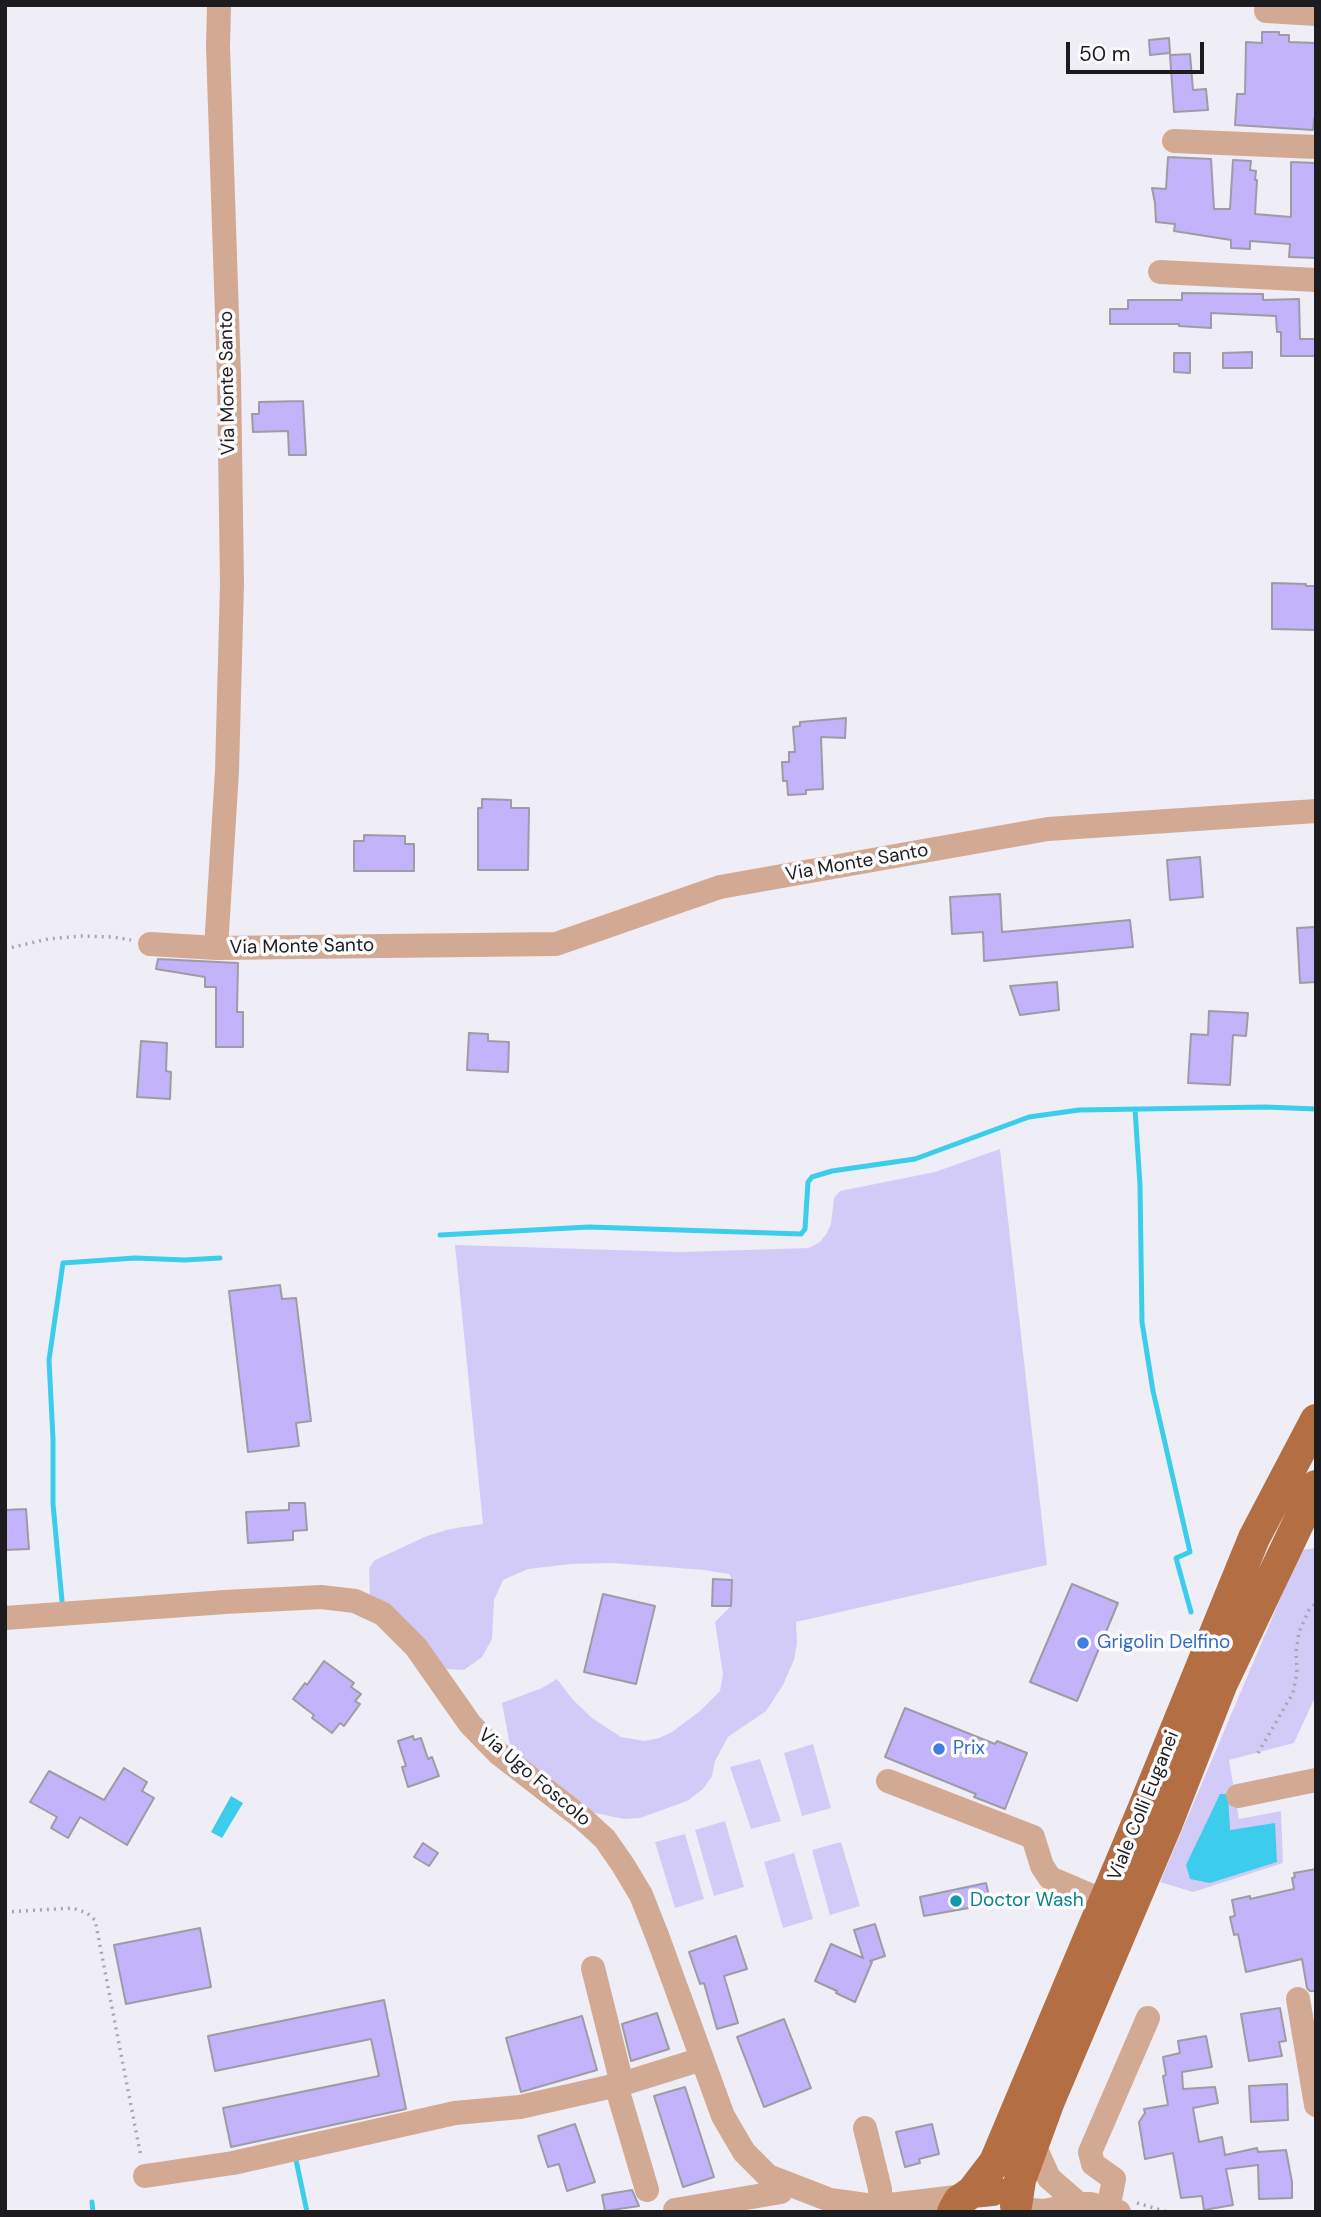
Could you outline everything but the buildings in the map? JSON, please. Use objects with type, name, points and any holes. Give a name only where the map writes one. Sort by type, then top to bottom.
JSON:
[{"type":"main road","name":"Viale Colli Euganei","points":[[963,2200],[995,2162],[1254,1538],[1316,1420]]},
{"type":"main road","name":"Viale Colli Euganei","points":[[1017,2209],[1020,2180],[1049,2101],[1167,1823],[1222,1683],[1316,1486]]},
{"type":"main road","points":[[963,2200],[989,2189],[1011,2200],[1017,2209]]},
{"type":"street","name":"Via Monte Santo","points":[[219,5],[232,584],[227,771],[216,948],[556,944],[720,887],[1048,829],[1316,811]]},
{"type":"street","points":[[1266,11],[1316,14]]},
{"type":"street","points":[[1174,141],[1316,147]]},
{"type":"street","points":[[1160,272],[1316,280]]},
{"type":"street","points":[[150,944],[216,948]]},
{"type":"street","name":"Via Ugo Foscolo","points":[[5,1618],[321,1597],[355,1601],[383,1614],[416,1647],[470,1724],[498,1753],[605,1839],[623,1865],[641,1895],[723,2116],[744,2152],[768,2176],[830,2200],[897,2207],[963,2200]]},
{"type":"street","points":[[1238,1796],[1316,1780]]},
{"type":"street","points":[[888,1781],[1033,1837],[1042,1866],[1050,1878],[1104,1901]]},
{"type":"street","points":[[593,1968],[619,2084],[647,2190]]},
{"type":"street","points":[[1298,1999],[1316,2105]]},
{"type":"street","points":[[1017,2209],[1114,2210],[1114,2179],[1093,2164],[1090,2152],[1148,2018]]},
{"type":"street","points":[[145,2176],[233,2163],[455,2113],[520,2107],[619,2084],[702,2059]]},
{"type":"street","points":[[865,2128],[880,2189],[897,2207]]},
{"type":"street","points":[[1034,2145],[1049,2178],[1073,2208]]},
{"type":"street","points":[[675,2210],[780,2192],[785,2183]]},
{"type":"path","points":[[5,950],[48,939],[82,936],[113,937],[150,944]]},
{"type":"path","points":[[1258,1753],[1293,1693],[1299,1632],[1316,1603]]},
{"type":"path","points":[[5,1912],[73,1908],[87,1913],[95,1920],[145,2176]]},
{"type":"shaded area","points":[[1000,1149],[1047,1565],[796,1622],[797,1643],[794,1660],[783,1685],[766,1711],[728,1737],[715,1761],[712,1776],[703,1789],[687,1801],[640,1818],[624,1819],[586,1811],[512,1756],[502,1703],[542,1688],[557,1679],[573,1700],[592,1718],[621,1737],[645,1741],[672,1732],[700,1711],[720,1691],[723,1674],[715,1622],[731,1606],[732,1580],[729,1574],[704,1570],[612,1563],[528,1569],[503,1580],[494,1600],[492,1639],[482,1657],[464,1670],[447,1669],[433,1664],[370,1600],[369,1568],[375,1560],[427,1536],[483,1524],[455,1245],[680,1252],[809,1248],[820,1242],[827,1233],[831,1224],[834,1198],[840,1191],[935,1172]]},
{"type":"shaded area","points":[[1316,1548],[1316,1695],[1294,1743],[1229,1760],[1239,1819],[1281,1811],[1283,1863],[1193,1892],[1160,1882],[1301,1550]]},
{"type":"shaded area","points":[[813,1744],[831,1808],[802,1816],[784,1753]]},
{"type":"shaded area","points":[[760,1759],[781,1821],[751,1829],[730,1767]]},
{"type":"shaded area","points":[[725,1821],[744,1887],[714,1896],[695,1830]]},
{"type":"shaded area","points":[[685,1834],[704,1899],[675,1908],[655,1842]]},
{"type":"shaded area","points":[[841,1842],[860,1906],[830,1915],[812,1850]]},
{"type":"shaded area","points":[[794,1853],[813,1919],[783,1928],[764,1862]]},
{"type":"water","points":[[1220,1794],[1228,1794],[1230,1830],[1275,1823],[1277,1862],[1210,1883],[1190,1879],[1186,1865]]},
{"type":"water","points":[[231,1796],[243,1803],[222,1838],[211,1832]]},
{"type":"waterway","points":[[440,1235],[589,1227],[801,1234],[805,1229],[808,1182],[812,1177],[832,1171],[915,1159],[1029,1117],[1079,1110],[1265,1107],[1316,1109]]},
{"type":"waterway","points":[[1135,1109],[1140,1185],[1142,1322],[1153,1391],[1190,1552],[1176,1558],[1191,1612]]},
{"type":"waterway","points":[[62,1601],[53,1504],[49,1360],[63,1263],[135,1258],[220,1258]]},
{"type":"waterway","points":[[296,2160],[307,2212]]},
{"type":"waterway","points":[[92,2202],[93,2212]]},
{"type":"place","name":"Grigolin Delfino","points":[[1083,1643]]},
{"type":"place","name":"Prix","points":[[939,1749]]},
{"type":"place","name":"Doctor Wash","points":[[956,1901]]}]
